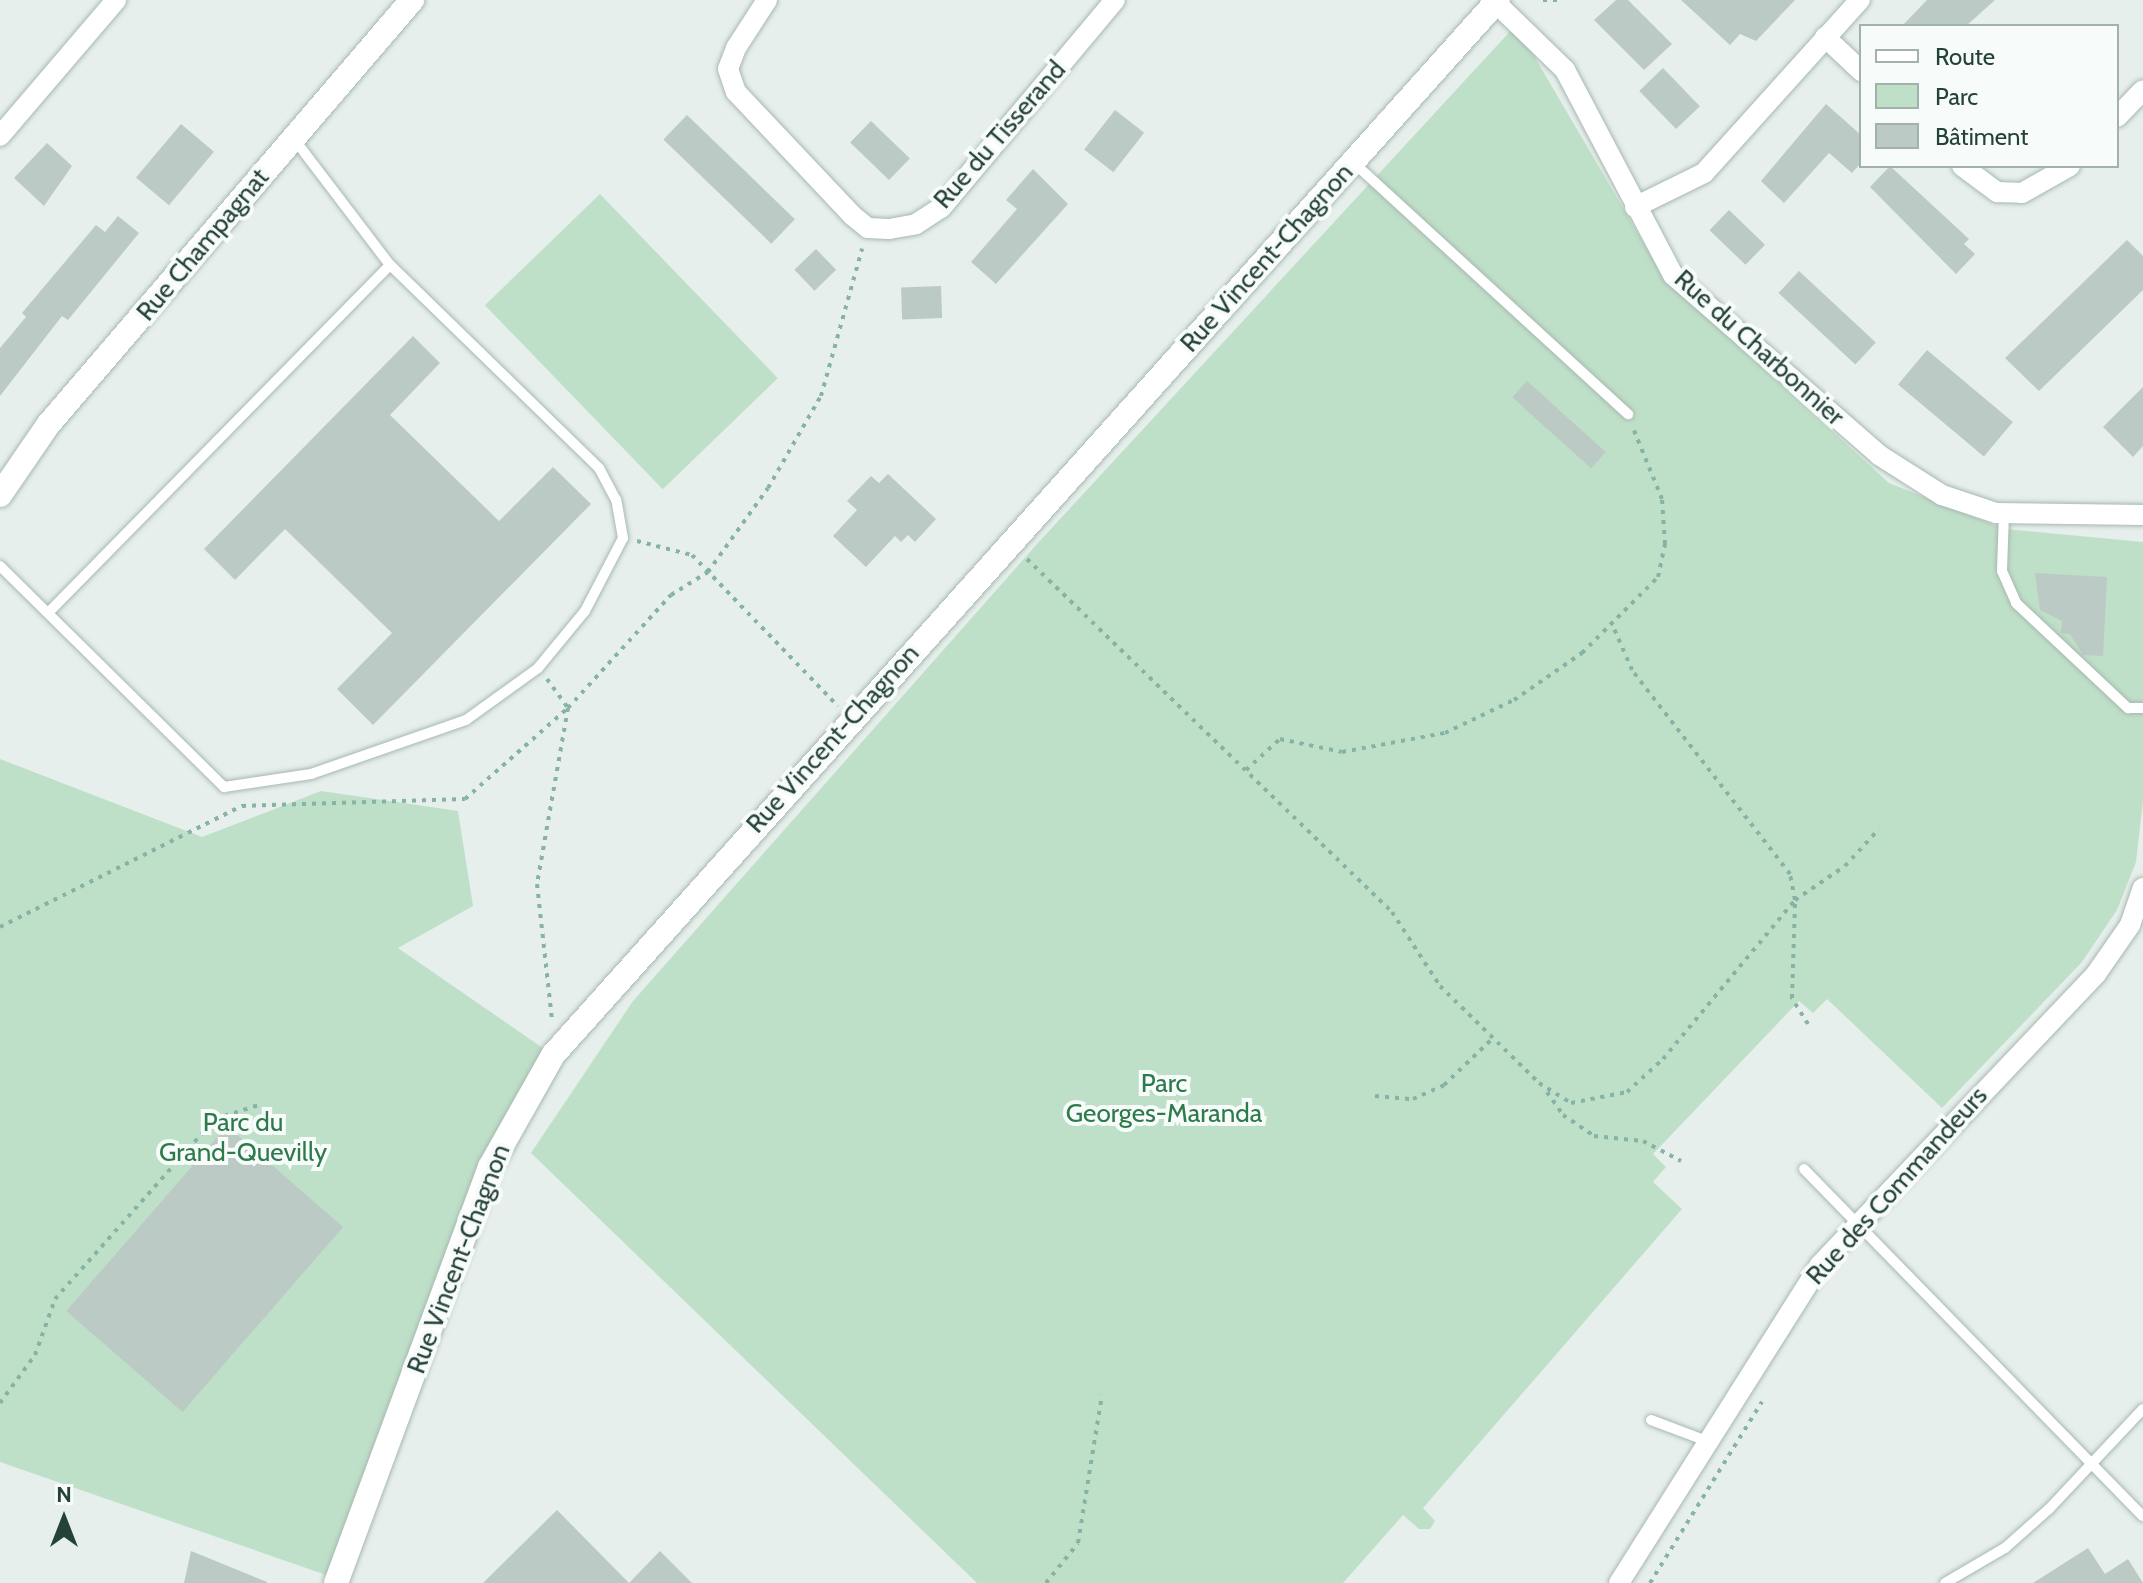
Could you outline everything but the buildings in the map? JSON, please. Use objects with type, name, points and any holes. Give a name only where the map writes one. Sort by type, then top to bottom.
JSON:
[{"type":"street","points":[[0,136],[116,0]]},
{"type":"street","name":"Rue Champagnat","points":[[0,495],[48,425],[412,0]]},
{"type":"street","points":[[767,0],[736,48],[728,69],[736,92],[868,228]]},
{"type":"street","name":"Rue du Tisserand","points":[[868,228],[916,224],[941,208],[1115,0]]},
{"type":"street","points":[[1635,207],[1704,173],[1860,0]]},
{"type":"street","name":"Rue Vincent-Chagnon","points":[[336,1583],[490,1167],[553,1055],[850,719],[1497,2]]},
{"type":"street","name":"Rue du Charbonnier","points":[[1497,2],[1565,70],[1673,275],[1879,455],[1942,495],[2004,513],[2143,515]]},
{"type":"street","points":[[1825,37],[1859,69]]},
{"type":"street","points":[[2119,115],[2143,90]]},
{"type":"street","points":[[1965,168],[1997,192],[2022,193],[2066,168]]},
{"type":"street","name":"Rue des Commandeurs","points":[[1619,1583],[1776,1327],[1858,1223],[2096,974],[2130,925],[2143,888]]},
{"type":"lane","points":[[0,566],[50,611],[224,787],[311,774],[466,720],[538,668],[585,611],[623,538],[616,500],[599,468],[390,265],[294,139]]},
{"type":"lane","points":[[1354,163],[1628,414]]},
{"type":"lane","points":[[50,611],[390,265]]},
{"type":"lane","points":[[2004,513],[2002,571],[2016,603],[2128,708],[2143,708]]},
{"type":"lane","points":[[1804,1169],[2143,1516]]},
{"type":"lane","points":[[1945,1583],[2005,1548],[2049,1509],[2089,1461],[2143,1409]]},
{"type":"lane","points":[[1651,1420],[1707,1441]]},
{"type":"path","points":[[1543,0],[1558,0]]},
{"type":"path","points":[[0,927],[242,806],[465,799],[568,708],[671,595],[708,572],[768,488],[821,396],[868,228]]},
{"type":"path","points":[[1246,770],[1280,739],[1342,752],[1445,733],[1514,700],[1612,624],[1658,577],[1665,544],[1662,499],[1628,414]]},
{"type":"path","points":[[623,538],[692,555],[850,719]]},
{"type":"path","points":[[1011,544],[1392,912],[1440,986],[1546,1090],[1563,1115],[1594,1136],[1643,1141],[1681,1161]]},
{"type":"path","points":[[1612,624],[1632,670],[1790,874],[1795,900],[1792,998],[1808,1024]]},
{"type":"path","points":[[538,668],[568,708],[537,884],[553,1055]]},
{"type":"path","points":[[1546,1090],[1571,1103],[1588,1103],[1627,1092],[1663,1059],[1795,900],[1845,866],[1879,829]]},
{"type":"path","points":[[1375,1096],[1413,1099],[1444,1085],[1493,1038]]},
{"type":"path","points":[[0,1403],[35,1355],[55,1299],[215,1119],[259,1105]]},
{"type":"path","points":[[1046,1583],[1078,1543],[1102,1395]]},
{"type":"green space","name":"Parc Georges-Maranda","points":[[1516,25],[1664,278],[1889,483],[2004,529],[2143,542],[2143,801],[2136,862],[2117,910],[2082,962],[1942,1108],[1827,999],[1813,1013],[1799,1001],[1653,1154],[1666,1167],[1653,1182],[1682,1209],[1423,1508],[1435,1521],[1430,1529],[1419,1529],[1403,1515],[1343,1583],[977,1583],[531,1153],[633,1001],[1037,544]]},
{"type":"green space","points":[[600,194],[778,378],[663,489],[485,305]]},
{"type":"green space","name":"Parc du Grand-Quevilly","points":[[0,759],[202,837],[321,791],[458,811],[473,906],[398,948],[553,1055],[526,1094],[338,1579],[0,1462]]}]
